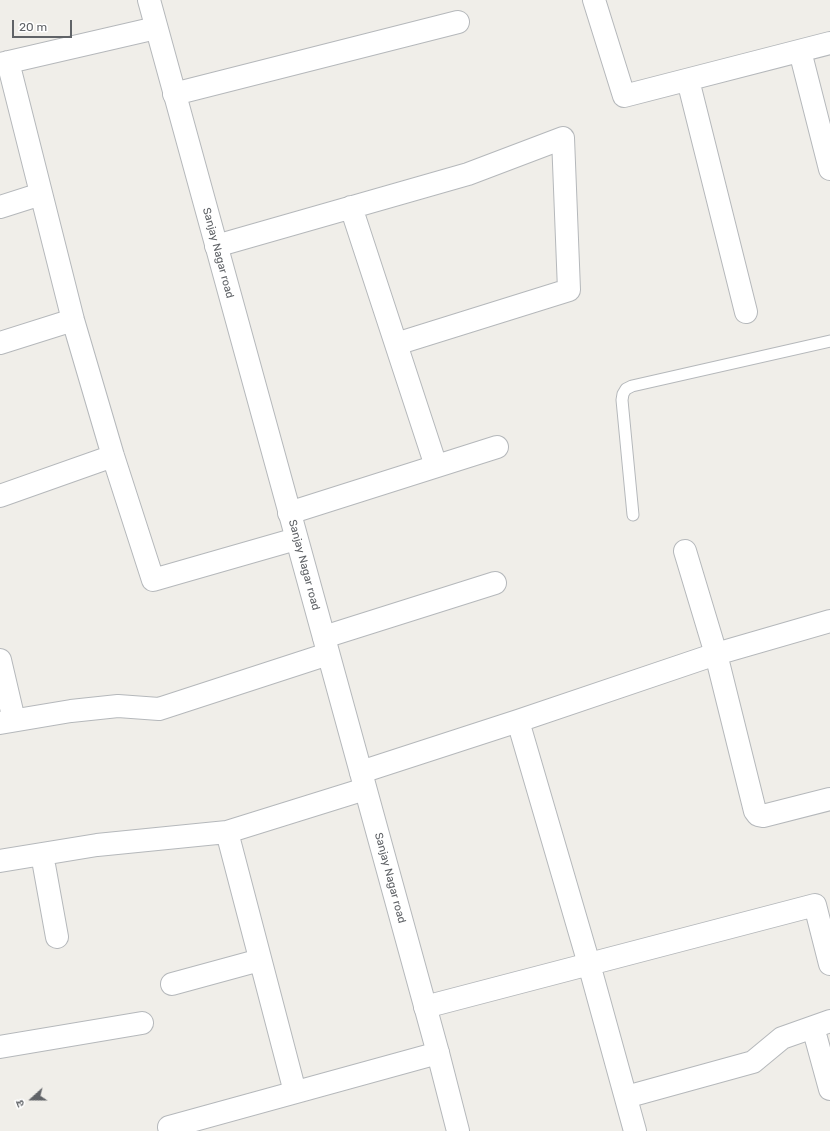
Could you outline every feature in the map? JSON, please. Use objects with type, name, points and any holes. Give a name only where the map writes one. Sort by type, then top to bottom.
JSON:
[{"type":"street","name":"Sanjay Nagar road","points":[[149,0],[438,1053],[458,1131]]},
{"type":"street","points":[[594,0],[624,96],[830,43]]},
{"type":"street","points":[[174,94],[458,22]]},
{"type":"street","points":[[156,28],[4,63],[41,194],[73,320],[113,456],[153,580],[296,539]]},
{"type":"street","points":[[800,51],[830,169]]},
{"type":"street","points":[[688,80],[746,312]]},
{"type":"street","points":[[216,246],[468,174],[563,138],[569,290],[396,344]]},
{"type":"street","points":[[0,207],[41,194]]},
{"type":"street","points":[[351,207],[436,466]]},
{"type":"street","points":[[0,343],[73,320]]},
{"type":"street","points":[[289,513],[497,447]]},
{"type":"street","points":[[0,496],[113,456]]},
{"type":"street","points":[[685,551],[716,654],[755,812],[758,815],[763,816],[830,799]]},
{"type":"street","points":[[0,660],[7,722],[71,710],[118,706],[159,709],[495,583]]},
{"type":"street","points":[[0,861],[97,845],[227,832],[518,721],[716,654],[830,621]]},
{"type":"street","points":[[518,721],[589,964],[635,1131]]},
{"type":"street","points":[[227,832],[295,1092]]},
{"type":"street","points":[[42,854],[57,937]]},
{"type":"street","points":[[425,1007],[815,905],[830,964]]},
{"type":"street","points":[[172,984],[260,960]]},
{"type":"street","points":[[0,1047],[142,1023]]},
{"type":"street","points":[[626,1097],[753,1062],[782,1038],[822,1024],[830,1090]]},
{"type":"street","points":[[168,1127],[438,1053]]},
{"type":"lane","points":[[633,515],[622,400],[626,389],[632,386],[830,341]]}]
